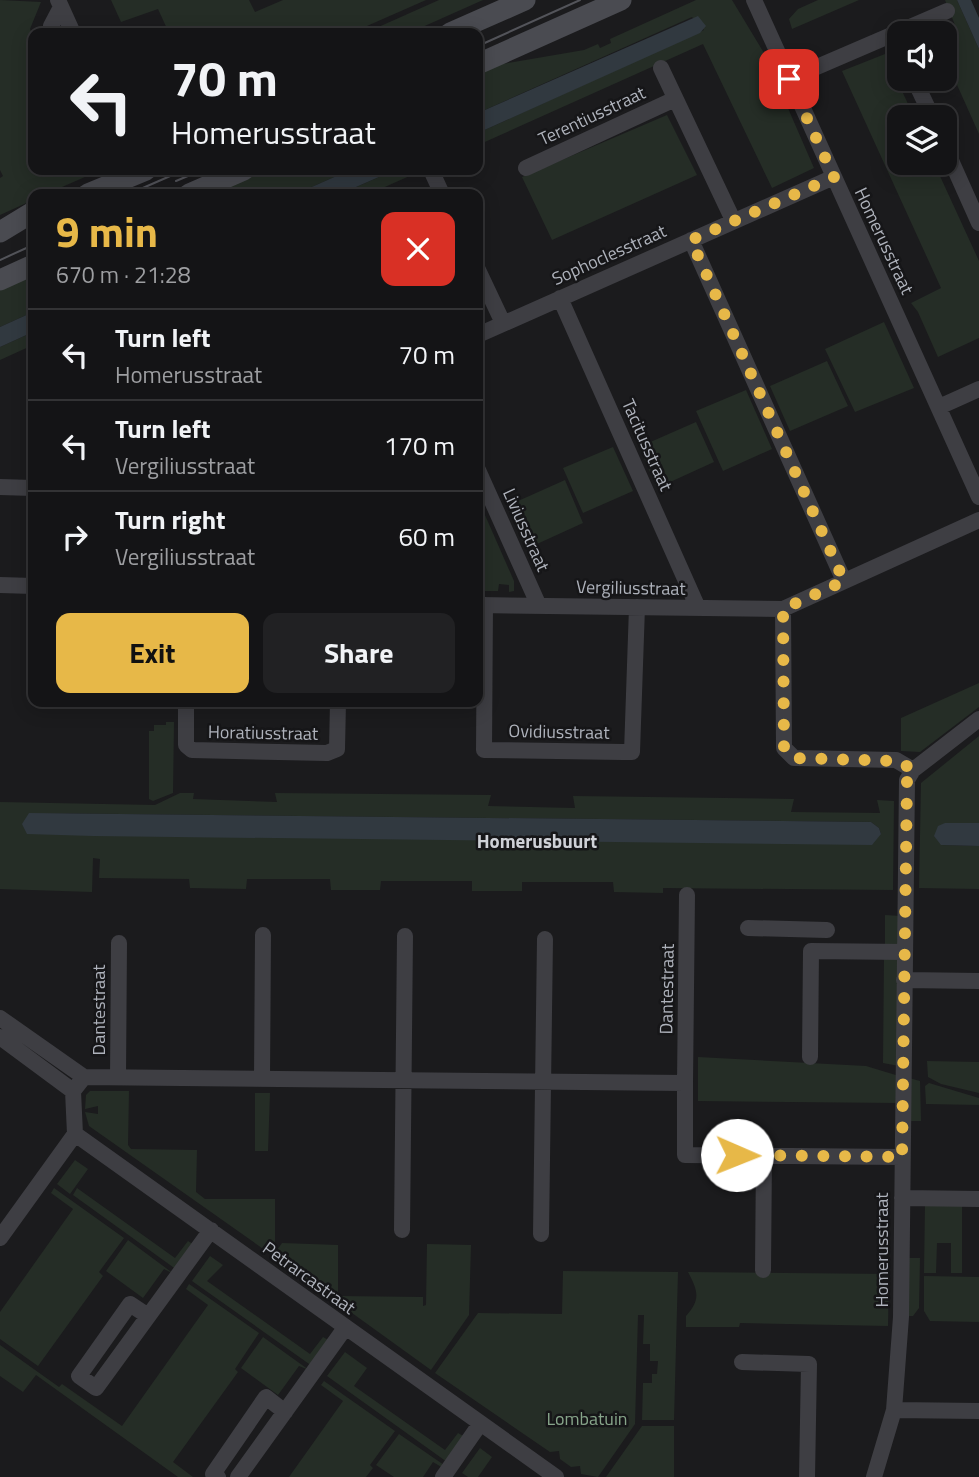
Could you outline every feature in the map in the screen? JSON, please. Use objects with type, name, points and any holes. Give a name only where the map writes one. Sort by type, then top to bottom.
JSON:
[{"type":"main road","points":[[461,28],[524,0]]},
{"type":"main road","points":[[483,62],[621,0]]},
{"type":"main road","points":[[100,189],[134,175]]},
{"type":"main road","points":[[201,189],[233,175]]},
{"type":"main road","points":[[0,232],[28,215]]},
{"type":"main road","points":[[0,280],[28,267]]},
{"type":"street","name":"Homerusstraat","points":[[761,2],[789,79],[979,497]]},
{"type":"street","points":[[52,28],[59,4]]},
{"type":"street","points":[[59,4],[71,28]]},
{"type":"street","points":[[931,21],[947,12]]},
{"type":"street","points":[[789,79],[887,44]]},
{"type":"street","name":"Terentiusstraat","points":[[661,68],[733,220]]},
{"type":"street","name":"Terentiusstraat","points":[[526,168],[675,99]]},
{"type":"street","points":[[957,174],[979,223]]},
{"type":"street","name":"Sophoclesstraat","points":[[483,333],[834,177]]},
{"type":"street","points":[[691,240],[844,581]]},
{"type":"street","points":[[483,281],[503,323]]},
{"type":"street","name":"Tacitusstraat","points":[[560,298],[698,608]]},
{"type":"street","points":[[939,407],[979,389]]},
{"type":"street","name":"Liviusstraat","points":[[483,481],[539,606]]},
{"type":"street","points":[[0,486],[28,488]]},
{"type":"street","name":"Vergiliusstraat","points":[[483,605],[783,609],[979,520]]},
{"type":"street","points":[[0,585],[28,586]]},
{"type":"street","name":"Ovidiusstraat","points":[[483,678],[484,750],[632,752],[637,607]]},
{"type":"street","points":[[783,609],[784,748],[787,754],[794,758],[896,761],[913,769],[979,719]]},
{"type":"street","name":"Horatiusstraat","points":[[186,707],[186,745],[192,750],[327,753],[337,749],[338,707]]},
{"type":"street","name":"Homerusstraat","points":[[874,1477],[894,1410],[901,1318],[907,780],[913,769]]},
{"type":"street","name":"Dantestraat","points":[[687,895],[685,1155],[902,1157]]},
{"type":"street","points":[[748,928],[819,929],[811,951],[810,1057]]},
{"type":"street","points":[[262,1079],[263,935]]},
{"type":"street","points":[[402,1230],[405,936]]},
{"type":"street","points":[[541,1234],[545,939]]},
{"type":"street","name":"Dantestraat","points":[[118,1077],[119,943]]},
{"type":"street","points":[[811,951],[905,952]]},
{"type":"street","points":[[904,980],[979,981]]},
{"type":"street","name":"Dantestraat","points":[[0,1018],[84,1077],[685,1083]]},
{"type":"street","points":[[0,1037],[73,1091],[75,1134],[3,1228]]},
{"type":"street","name":"Dantestraat","points":[[73,1091],[84,1077]]},
{"type":"street","name":"Petrarcastraat","points":[[75,1134],[556,1477]]},
{"type":"street","points":[[763,1270],[764,1155]]},
{"type":"street","points":[[902,1198],[979,1199]]},
{"type":"street","points":[[148,1317],[130,1304],[79,1376],[96,1388],[148,1317],[211,1230]]},
{"type":"street","points":[[238,1477],[345,1328]]},
{"type":"street","points":[[742,1362],[809,1364],[807,1477]]},
{"type":"street","points":[[218,1477],[213,1474],[266,1397],[285,1412]]},
{"type":"street","points":[[894,1410],[979,1411]]},
{"type":"street","points":[[443,1477],[480,1424]]},
{"type":"green space","points":[[0,0],[41,2],[30,28],[28,28],[28,175],[90,175],[57,189],[28,189],[28,202],[0,215],[0,178],[3,176],[0,170]]},
{"type":"green space","points":[[111,0],[249,0],[255,12],[283,0],[426,0],[362,28],[167,28],[158,9],[121,22]]},
{"type":"green space","points":[[439,0],[483,0],[420,28],[376,28]]},
{"type":"green space","points":[[696,0],[732,0],[764,53],[814,168],[772,188],[703,44],[483,143],[483,131],[704,30],[692,17],[483,111],[483,70],[584,50],[598,44],[600,48],[611,43],[610,39]]},
{"type":"green space","points":[[818,0],[859,0],[792,29],[789,19],[798,9]]},
{"type":"green space","points":[[945,0],[957,0],[979,49],[979,134],[957,85],[957,21],[953,21]]},
{"type":"green space","points":[[885,54],[887,91],[902,91],[908,105],[887,105],[887,170],[842,71]]},
{"type":"green space","points":[[667,115],[697,175],[552,240],[522,177]]},
{"type":"green space","points":[[249,175],[339,175],[307,189],[216,189]]},
{"type":"green space","points":[[384,175],[412,175],[380,189],[351,189]]},
{"type":"green space","points":[[889,175],[940,175],[979,261],[979,338],[938,357],[918,312],[911,303],[941,288]]},
{"type":"green space","points":[[28,273],[28,314],[0,327],[0,286]]},
{"type":"green space","points":[[884,322],[914,388],[855,412],[825,349]]},
{"type":"green space","points":[[28,334],[28,347],[0,360],[0,347]]},
{"type":"green space","points":[[827,361],[848,406],[790,431],[770,386]]},
{"type":"green space","points":[[746,390],[772,449],[723,471],[696,411]]},
{"type":"green space","points":[[696,422],[714,462],[657,488],[639,447]]},
{"type":"green space","points":[[613,447],[633,491],[583,513],[563,468]]},
{"type":"green space","points":[[565,480],[583,523],[526,549],[507,506]]},
{"type":"green space","points":[[483,511],[514,581],[514,591],[509,592],[509,585],[499,584],[498,591],[483,591]]},
{"type":"green space","points":[[979,683],[979,707],[920,752],[901,751],[901,718]]},
{"type":"green space","points":[[166,722],[174,722],[173,793],[153,801],[149,799],[149,731],[154,731],[154,725],[166,725]]},
{"type":"green space","points":[[979,736],[979,823],[945,823],[941,845],[979,846],[979,889],[919,888],[921,783]]},
{"type":"green space","points":[[180,793],[194,793],[193,799],[277,802],[275,793],[491,795],[488,806],[575,808],[573,796],[794,799],[791,812],[880,813],[877,800],[894,801],[893,890],[663,888],[663,893],[614,892],[613,882],[522,882],[522,891],[472,891],[472,881],[381,881],[380,890],[331,890],[330,879],[247,879],[246,889],[190,888],[189,879],[99,878],[100,859],[93,858],[92,892],[0,889],[0,802],[155,805]],"holes":[[[30,813],[871,822],[879,828],[881,834]]]},
{"type":"green space","points":[[885,915],[901,916],[900,946],[885,946]]},
{"type":"green space","points":[[884,957],[900,958],[899,1066],[883,1063]]},
{"type":"green space","points":[[698,1057],[866,1066],[899,1076],[898,1103],[698,1101]]},
{"type":"green space","points":[[927,1061],[979,1062],[979,1093],[941,1084],[928,1077]]},
{"type":"green space","points":[[909,1078],[920,1081],[921,1121],[909,1121]]},
{"type":"green space","points":[[929,1083],[979,1098],[979,1105],[926,1104],[925,1086]]},
{"type":"green space","points":[[90,1091],[129,1091],[128,1145],[131,1149],[197,1150],[196,1192],[205,1199],[275,1199],[275,1242],[269,1253],[89,1126],[85,1112],[98,1114],[98,1106],[85,1109],[86,1095]]},
{"type":"green space","points":[[255,1093],[270,1093],[268,1151],[255,1151]]},
{"type":"green space","points":[[75,1160],[88,1169],[70,1194],[57,1184]]},
{"type":"green space","points":[[54,1188],[124,1238],[99,1272],[103,1276],[38,1366],[0,1339],[0,1312],[73,1209],[51,1193]]},
{"type":"green space","points":[[77,1188],[175,1258],[188,1241],[194,1245],[177,1270],[73,1195]]},
{"type":"green space","points":[[925,1204],[962,1204],[962,1273],[951,1273],[951,1243],[937,1243],[936,1273],[924,1273]]},
{"type":"green space","points":[[128,1240],[174,1274],[164,1269],[143,1298],[106,1271]]},
{"type":"green space","points":[[282,1243],[338,1245],[338,1296],[423,1297],[423,1306],[426,1305],[427,1244],[471,1245],[469,1315],[431,1370],[273,1256]]},
{"type":"green space","points":[[210,1256],[223,1265],[207,1281],[310,1354],[323,1337],[330,1341],[312,1366],[192,1281]]},
{"type":"green space","points":[[907,1258],[920,1258],[919,1308],[913,1316],[907,1316]]},
{"type":"green space","name":"Lombatuin","points":[[563,1271],[678,1272],[674,1420],[642,1420],[643,1383],[652,1383],[652,1374],[657,1374],[658,1361],[650,1361],[650,1344],[643,1344],[644,1315],[638,1315],[635,1424],[598,1477],[581,1474],[580,1466],[571,1467],[560,1459],[559,1451],[550,1452],[435,1373],[478,1313],[562,1314]]},
{"type":"green space","points":[[688,1272],[889,1274],[888,1326],[740,1323],[739,1327],[686,1327],[686,1316],[696,1300],[694,1284]]},
{"type":"green space","points":[[924,1276],[979,1277],[979,1322],[930,1321],[924,1311]]},
{"type":"green space","points":[[189,1284],[259,1333],[235,1369],[238,1372],[173,1462],[193,1477],[178,1477],[36,1375],[23,1392],[0,1376],[0,1345],[59,1387],[62,1384],[122,1426],[208,1305],[186,1289]]},
{"type":"green space","points":[[263,1337],[309,1370],[299,1366],[278,1395],[241,1368]]},
{"type":"green space","points":[[345,1352],[367,1368],[354,1386],[445,1450],[458,1433],[465,1437],[447,1462],[327,1376]]},
{"type":"green space","points":[[324,1381],[395,1431],[370,1465],[373,1468],[366,1477],[289,1477],[343,1401],[321,1385]]},
{"type":"green space","points":[[642,1426],[674,1426],[674,1477],[606,1477]]},
{"type":"green space","points":[[399,1434],[444,1465],[443,1468],[433,1462],[423,1477],[394,1477],[376,1465]]},
{"type":"green space","points":[[480,1448],[492,1457],[478,1477],[468,1477],[462,1473]]},
{"type":"shaded area","points":[[957,0],[971,0],[979,18],[979,49]]},
{"type":"shaded area","points":[[698,16],[706,26],[700,33],[483,131],[483,111]]},
{"type":"shaded area","points":[[339,175],[384,175],[351,189],[307,189]]},
{"type":"shaded area","points":[[28,314],[28,334],[0,347],[0,327]]},
{"type":"shaded area","points":[[29,813],[871,822],[879,828],[881,834],[872,845],[93,836],[27,834],[22,824]]},
{"type":"shaded area","points":[[945,823],[979,823],[979,846],[941,845],[934,836],[938,826]]},
{"type":"tram line","points":[[483,44],[580,0]]},
{"type":"tram line","points":[[140,189],[173,175]]},
{"type":"tram line","points":[[176,181],[190,175]]},
{"type":"tram line","points":[[0,260],[28,247]]},
{"type":"district","name":"Homerusbuurt","points":[[537,841]]},
{"type":"route","points":[[737,1155],[902,1157],[907,780],[913,769],[896,761],[794,758],[787,754],[784,748],[783,609],[844,581],[691,240],[834,177],[789,79]]}]
